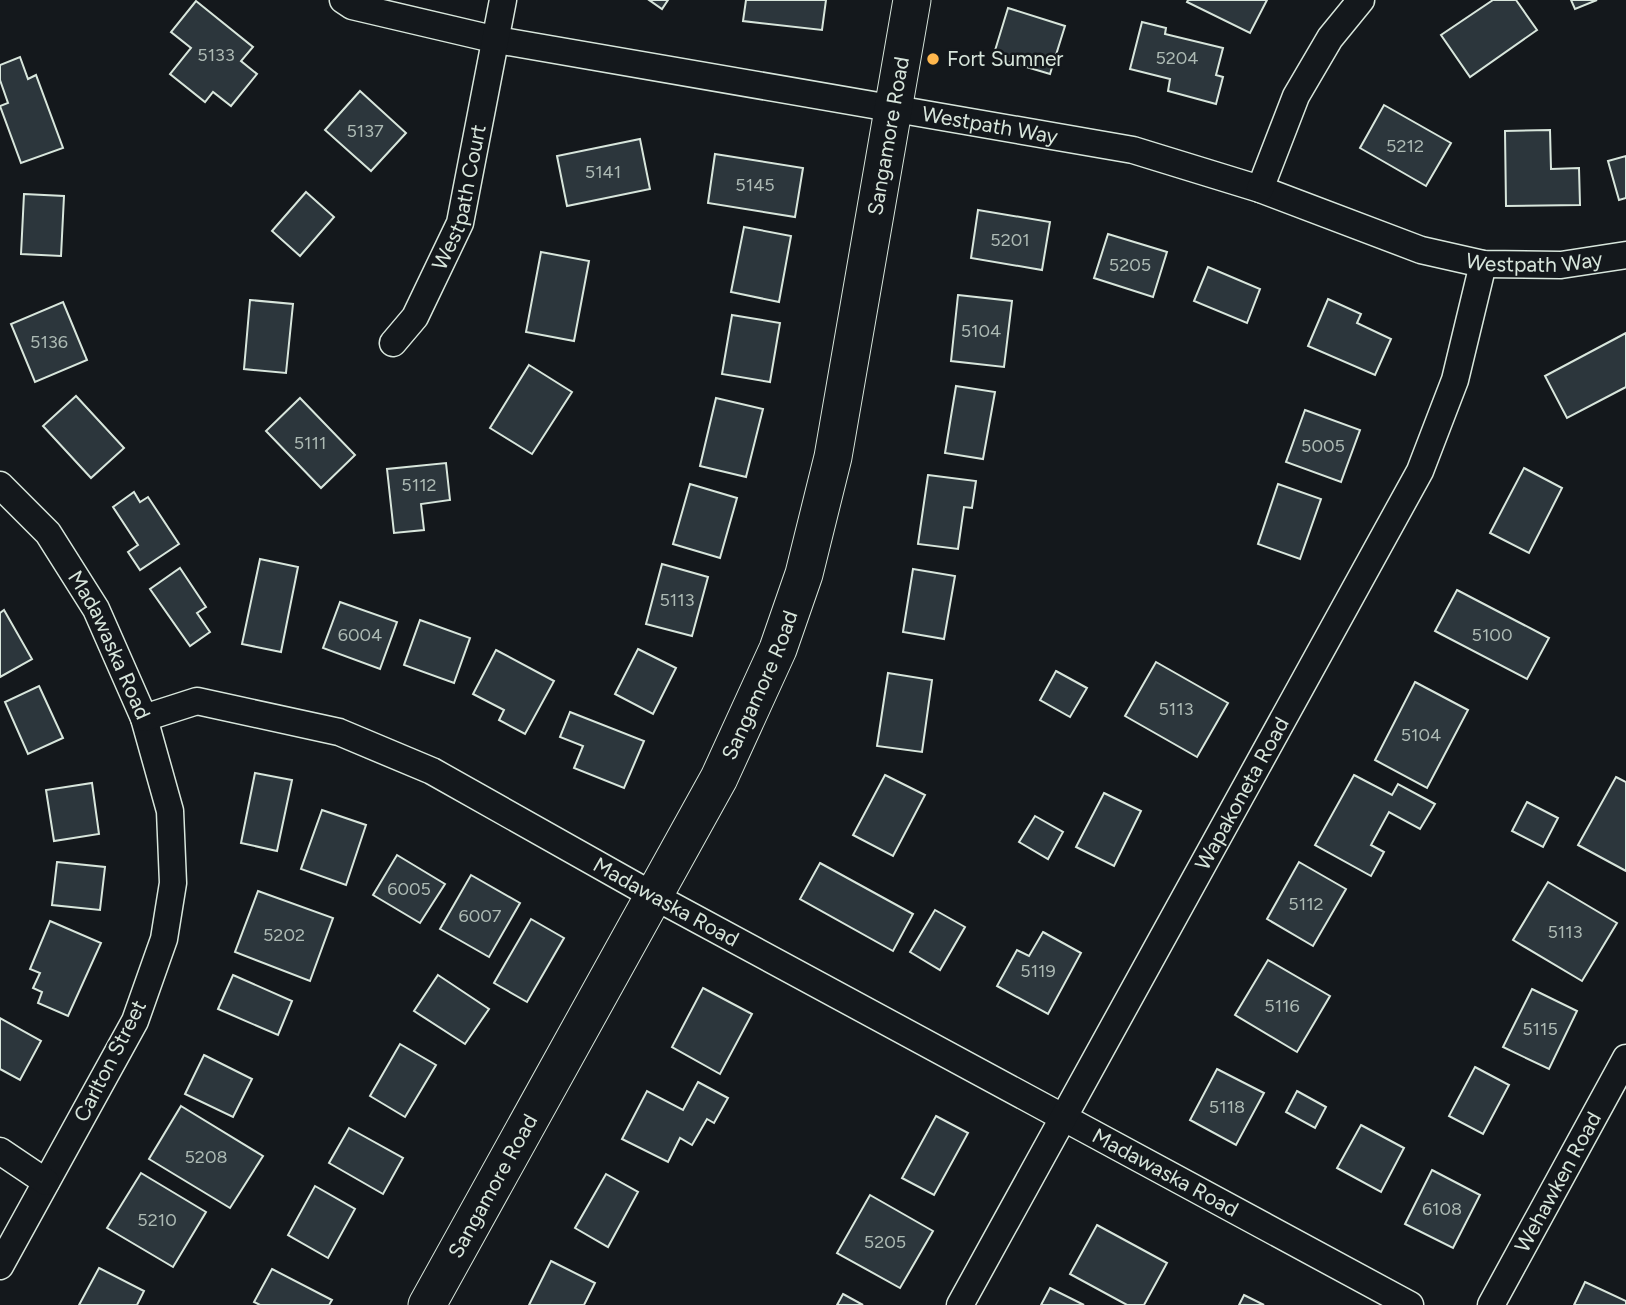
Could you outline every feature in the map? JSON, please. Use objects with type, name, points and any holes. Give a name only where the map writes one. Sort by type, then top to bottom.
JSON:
[{"type":"street","name":"Westpath Way","points":[[343,0],[352,6],[496,40],[1133,150],[1260,188],[1421,250],[1483,264],[1561,265],[1626,255]]},
{"type":"street","name":"Westpath Court","points":[[393,343],[415,317],[460,223],[503,0]]},
{"type":"street","name":"Sangamore Road","points":[[427,1305],[719,778],[778,649],[804,574],[833,457],[912,0]]},
{"type":"street","points":[[1260,188],[1296,96],[1330,38],[1361,0]]},
{"type":"street","name":"Wapakoneta Road","points":[[960,1305],[1420,471],[1455,380],[1483,264]]},
{"type":"street","name":"Madawaska Road","points":[[0,485],[48,533],[96,609],[144,718],[197,701],[339,732],[432,771],[652,895],[1410,1305]]},
{"type":"street","name":"Carlton Street","points":[[0,1266],[135,1021],[164,939],[173,883],[170,811],[144,718]]},
{"type":"street","name":"Wehawken Road","points":[[1490,1305],[1626,1058]]},
{"type":"street","points":[[0,1151],[46,1182]]},
{"type":"building","points":[[649,0],[668,0],[662,9]]},
{"type":"building","points":[[746,0],[826,0],[822,30],[743,21]]},
{"type":"building","points":[[1267,0],[1250,33],[1187,2]]},
{"type":"building","points":[[1493,0],[1516,0],[1537,30],[1470,77],[1441,35]]},
{"type":"building","points":[[1571,0],[1597,0],[1575,9]]},
{"type":"building","points":[[196,1],[253,47],[241,61],[257,74],[231,106],[213,92],[205,102],[170,74],[191,48],[171,32]]},
{"type":"building","points":[[1008,8],[1065,26],[1050,74],[993,57]]},
{"type":"building","points":[[1142,22],[1166,28],[1165,34],[1223,48],[1216,75],[1223,77],[1216,104],[1168,91],[1170,79],[1130,69]]},
{"type":"building","points":[[20,57],[28,79],[36,75],[63,148],[21,163],[0,106],[8,103],[0,80],[0,65]]},
{"type":"building","points":[[360,91],[406,133],[371,171],[325,130]]},
{"type":"building","points":[[1384,105],[1451,143],[1426,186],[1360,148]]},
{"type":"building","points":[[1550,130],[1551,169],[1579,168],[1580,205],[1506,206],[1505,131]]},
{"type":"building","points":[[640,139],[650,189],[567,206],[557,156]]},
{"type":"building","points":[[715,154],[803,168],[795,217],[708,203]]},
{"type":"building","points":[[1626,156],[1626,198],[1619,200],[1608,161]]},
{"type":"building","points":[[306,192],[334,217],[300,256],[272,231]]},
{"type":"building","points":[[24,194],[64,196],[61,256],[21,254]]},
{"type":"building","points":[[978,210],[1050,222],[1042,270],[971,258]]},
{"type":"building","points":[[744,227],[791,236],[779,302],[731,292]]},
{"type":"building","points":[[1108,234],[1167,252],[1153,297],[1094,278]]},
{"type":"building","points":[[541,252],[589,261],[574,341],[526,332]]},
{"type":"building","points":[[1208,267],[1260,289],[1247,323],[1194,301]]},
{"type":"building","points":[[958,295],[1012,301],[1004,367],[951,361]]},
{"type":"building","points":[[1328,299],[1361,314],[1357,323],[1391,339],[1375,375],[1308,346]]},
{"type":"building","points":[[250,300],[293,304],[286,373],[244,369]]},
{"type":"building","points":[[63,302],[87,360],[35,382],[11,324]]},
{"type":"building","points":[[732,315],[780,323],[770,382],[722,374]]},
{"type":"building","points":[[1626,333],[1626,387],[1567,418],[1545,376]]},
{"type":"building","points":[[529,365],[572,392],[532,454],[490,428]]},
{"type":"building","points":[[956,386],[995,392],[983,459],[945,453]]},
{"type":"building","points":[[76,396],[124,448],[91,478],[43,426]]},
{"type":"building","points":[[300,398],[355,455],[321,488],[266,431]]},
{"type":"building","points":[[716,398],[763,409],[746,477],[700,466]]},
{"type":"building","points":[[1305,410],[1360,430],[1341,482],[1286,462]]},
{"type":"building","points":[[446,463],[450,500],[421,504],[424,530],[394,533],[387,469]]},
{"type":"building","points":[[1524,468],[1562,488],[1529,553],[1490,533]]},
{"type":"building","points":[[928,475],[976,481],[972,508],[964,507],[958,549],[918,544]]},
{"type":"building","points":[[690,484],[737,498],[720,558],[673,544]]},
{"type":"building","points":[[1278,484],[1321,499],[1300,559],[1258,544]]},
{"type":"building","points":[[134,492],[140,502],[148,497],[179,544],[140,570],[128,552],[138,545],[113,507]]},
{"type":"building","points":[[260,559],[298,567],[281,652],[242,644]]},
{"type":"building","points":[[662,564],[708,577],[692,636],[646,624]]},
{"type":"building","points":[[180,568],[206,607],[197,613],[210,632],[190,646],[150,589]]},
{"type":"building","points":[[913,569],[955,576],[944,639],[903,632]]},
{"type":"building","points":[[1457,590],[1549,638],[1527,679],[1435,631]]},
{"type":"building","points":[[340,602],[397,622],[380,669],[323,648]]},
{"type":"building","points":[[4,610],[32,659],[0,677],[0,613]]},
{"type":"building","points":[[420,620],[470,638],[454,683],[404,665]]},
{"type":"building","points":[[638,649],[676,668],[653,714],[615,694]]},
{"type":"building","points":[[496,650],[554,681],[525,734],[499,720],[504,710],[473,694]]},
{"type":"building","points":[[1156,662],[1228,703],[1197,757],[1125,716]]},
{"type":"building","points":[[1056,671],[1087,688],[1070,717],[1040,700]]},
{"type":"building","points":[[888,673],[932,680],[922,752],[877,746]]},
{"type":"building","points":[[1415,682],[1468,710],[1427,788],[1375,760]]},
{"type":"building","points":[[39,686],[63,738],[28,754],[5,702]]},
{"type":"building","points":[[570,712],[644,741],[624,788],[574,768],[583,746],[560,737]]},
{"type":"building","points":[[255,773],[292,780],[277,851],[241,843]]},
{"type":"building","points":[[885,775],[925,795],[893,856],[853,835]]},
{"type":"building","points":[[1354,775],[1392,795],[1398,784],[1435,804],[1420,829],[1389,812],[1371,845],[1384,852],[1371,876],[1315,845]]},
{"type":"building","points":[[1616,777],[1626,782],[1626,871],[1578,845]]},
{"type":"building","points":[[92,783],[99,834],[54,841],[46,790]]},
{"type":"building","points":[[1104,793],[1141,811],[1114,866],[1076,847]]},
{"type":"building","points":[[1527,802],[1558,818],[1543,847],[1512,831]]},
{"type":"building","points":[[322,810],[366,825],[346,885],[301,869]]},
{"type":"building","points":[[1035,816],[1063,832],[1048,859],[1019,842]]},
{"type":"building","points":[[397,855],[445,884],[420,923],[373,895]]},
{"type":"building","points":[[57,862],[105,867],[100,910],[52,905]]},
{"type":"building","points":[[1299,862],[1346,889],[1313,946],[1267,919]]},
{"type":"building","points":[[820,863],[913,914],[893,951],[800,899]]},
{"type":"building","points":[[471,875],[520,903],[489,957],[440,929]]},
{"type":"building","points":[[1548,882],[1617,923],[1582,981],[1513,940]]},
{"type":"building","points":[[258,891],[333,918],[310,981],[235,952]]},
{"type":"building","points":[[935,910],[965,927],[940,970],[910,952]]},
{"type":"building","points":[[531,919],[564,938],[527,1002],[494,983]]},
{"type":"building","points":[[50,921],[101,943],[68,1016],[38,1003],[42,992],[33,988],[40,973],[30,969]]},
{"type":"building","points":[[1043,932],[1081,953],[1048,1014],[997,986],[1017,950],[1029,956]]},
{"type":"building","points":[[1268,960],[1330,996],[1297,1052],[1235,1015]]},
{"type":"building","points":[[233,975],[292,1001],[278,1035],[218,1009]]},
{"type":"building","points":[[438,975],[489,1009],[465,1044],[414,1011]]},
{"type":"building","points":[[703,988],[752,1014],[720,1074],[672,1047]]},
{"type":"building","points":[[1532,989],[1577,1011],[1549,1069],[1503,1047]]},
{"type":"building","points":[[0,1018],[41,1041],[20,1080],[0,1069]]},
{"type":"building","points":[[400,1044],[436,1065],[405,1117],[370,1096]]},
{"type":"building","points":[[204,1055],[252,1079],[233,1117],[185,1094]]},
{"type":"building","points":[[1475,1067],[1509,1085],[1483,1134],[1449,1116]]},
{"type":"building","points":[[1217,1069],[1264,1093],[1236,1145],[1190,1120]]},
{"type":"building","points":[[698,1082],[728,1098],[714,1123],[707,1119],[692,1145],[680,1138],[668,1162],[622,1139],[647,1091],[683,1110]]},
{"type":"building","points":[[1297,1091],[1326,1107],[1315,1128],[1286,1112]]},
{"type":"building","points":[[181,1106],[263,1156],[230,1208],[149,1159]]},
{"type":"building","points":[[936,1116],[968,1133],[934,1195],[902,1178]]},
{"type":"building","points":[[1361,1125],[1404,1148],[1381,1192],[1337,1168]]},
{"type":"building","points":[[349,1128],[403,1158],[383,1194],[329,1163]]},
{"type":"building","points":[[1432,1170],[1480,1195],[1453,1248],[1405,1224]]},
{"type":"building","points":[[141,1173],[206,1212],[173,1267],[107,1228]]},
{"type":"building","points":[[606,1174],[638,1192],[608,1247],[575,1228]]},
{"type":"building","points":[[315,1186],[355,1209],[328,1258],[288,1235]]},
{"type":"building","points":[[870,1195],[933,1231],[900,1288],[837,1253]]},
{"type":"building","points":[[1097,1225],[1167,1263],[1144,1305],[1127,1305],[1070,1274]]},
{"type":"building","points":[[551,1261],[595,1283],[584,1305],[529,1305]]},
{"type":"building","points":[[99,1268],[144,1291],[137,1305],[79,1305]]},
{"type":"building","points":[[272,1269],[332,1300],[329,1305],[260,1305],[254,1302]]},
{"type":"building","points":[[1585,1282],[1626,1301],[1626,1305],[1574,1305]]},
{"type":"building","points":[[1050,1288],[1084,1305],[1041,1305]]},
{"type":"building","points":[[843,1294],[863,1305],[837,1305]]},
{"type":"building","points":[[1244,1295],[1264,1305],[1239,1305]]},
{"type":"place","name":"Fort Sumner","points":[[933,59]]}]
